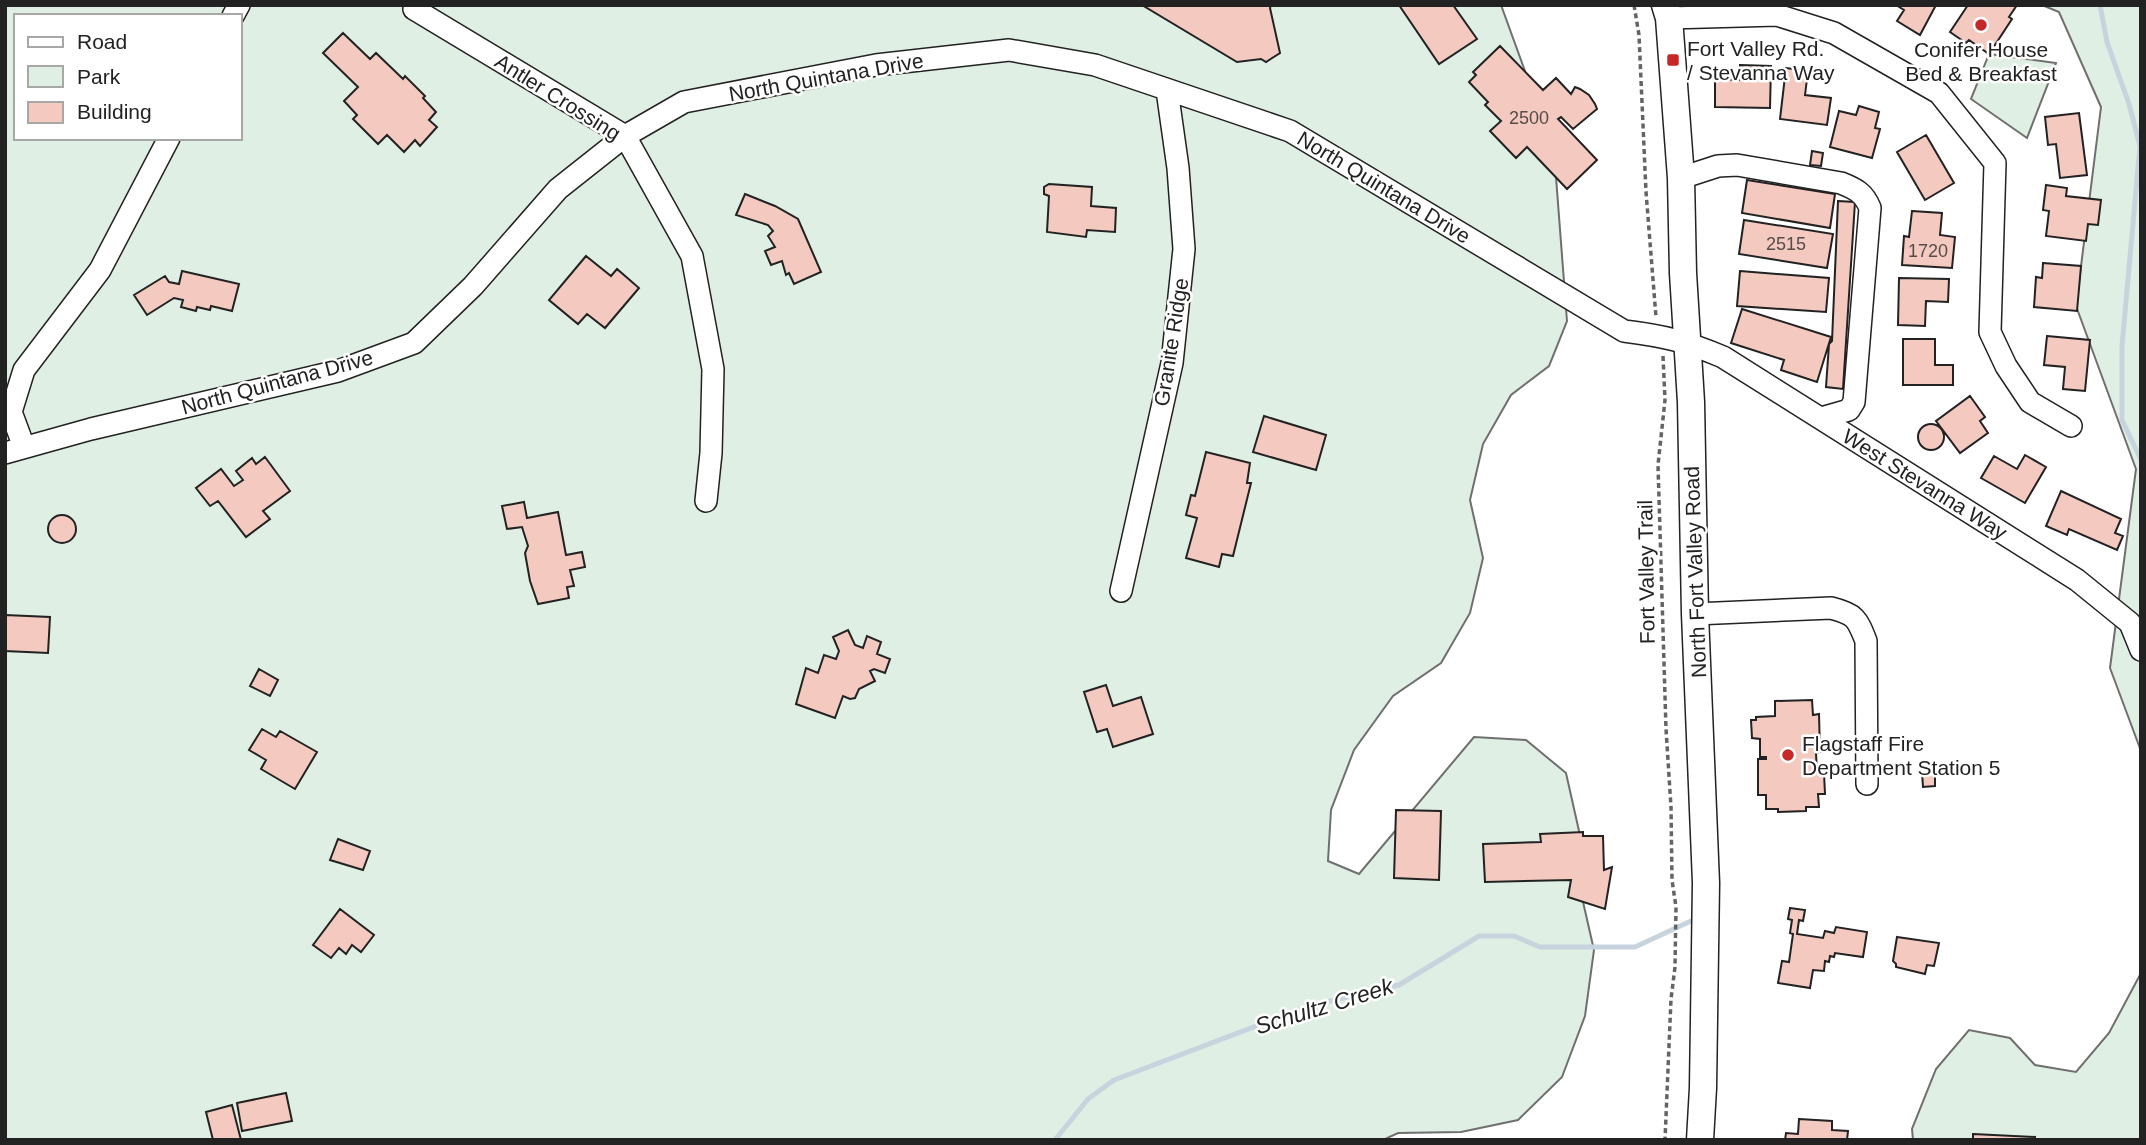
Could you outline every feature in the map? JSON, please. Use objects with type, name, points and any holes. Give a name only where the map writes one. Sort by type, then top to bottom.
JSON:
[{"type":"main road","name":"North Fort Valley Road","points":[[1667,11],[1681,178],[1706,883],[1700,1140]]},
{"type":"street","name":"Antler Crossing","points":[[414,9],[625,136],[692,256],[713,369],[711,453],[706,501]]},
{"type":"street","points":[[1667,11],[1777,15],[1834,33],[1939,93],[1995,163],[1990,332],[2006,366],[2030,401],[2071,426]]},
{"type":"street","name":"North Quintana Drive","points":[[14,450],[91,429],[338,371],[414,343],[472,286],[558,189],[625,136],[684,102],[876,65],[1009,51],[1095,65],[1290,131],[1624,331],[1660,335],[1687,342]]},
{"type":"street","name":"Granite Ridge","points":[[1121,591],[1172,363],[1184,249],[1178,168],[1167,90]]},
{"type":"street","points":[[14,450],[11,412],[24,370],[100,270],[168,140]]},
{"type":"street","points":[[1681,178],[1718,166],[1737,164],[1841,183],[1855,188],[1865,196],[1870,208],[1854,402],[1849,410],[1821,418]]},
{"type":"street","name":"West Stevanna Way","points":[[1687,342],[1723,357],[2077,580],[2130,622],[2141,650]]},
{"type":"street","points":[[1695,614],[1831,608],[1851,613],[1860,624],[1866,641],[1867,784]]},
{"type":"path","name":"Fort Valley Trail","points":[[1634,5],[1639,35],[1654,306],[1664,362],[1665,400],[1658,465],[1672,880],[1676,907],[1665,1140]]},
{"type":"green space","points":[[5,5],[1501,5],[1554,151],[1567,321],[1549,366],[1511,395],[1483,444],[1470,500],[1483,558],[1470,613],[1441,663],[1393,696],[1354,750],[1331,810],[1328,861],[1359,874],[1474,737],[1526,740],[1566,773],[1579,831],[1581,893],[1594,950],[1585,1016],[1562,1077],[1518,1120],[1461,1132],[1398,1133],[1383,1140],[5,1140]]},
{"type":"green space","points":[[2042,5],[2141,5],[2141,751],[2110,668],[2136,469],[2076,306],[2101,107],[2059,12]]},
{"type":"green space","points":[[1989,54],[2056,63],[2027,138],[1971,99]]},
{"type":"green space","points":[[2141,973],[2141,1140],[1913,1140],[1912,1129],[1936,1069],[1969,1030],[2010,1038],[2035,1065],[2076,1072],[2109,1033]]},
{"type":"building","points":[[1142,5],[1271,5],[1280,53],[1266,62],[1261,59],[1237,62]]},
{"type":"building","points":[[1399,5],[1453,5],[1477,39],[1439,64]]},
{"type":"building","points":[[1896,5],[1936,5],[1920,35],[1897,21],[1904,10]]},
{"type":"building","name":"Conifer House Bed & Breakfast","points":[[1968,5],[2017,5],[2009,17],[2012,19],[1989,54],[1969,40],[1966,43],[1950,32]]},
{"type":"building","points":[[343,33],[370,59],[376,53],[403,79],[405,76],[425,96],[423,98],[436,112],[429,120],[437,127],[420,146],[415,140],[404,152],[387,135],[378,144],[353,119],[357,115],[344,101],[358,87],[323,53]]},
{"type":"building","points":[[1500,46],[1543,90],[1556,78],[1571,94],[1575,87],[1580,89],[1589,95],[1595,104],[1597,109],[1573,129],[1561,117],[1558,119],[1597,160],[1567,189],[1527,147],[1516,158],[1490,131],[1501,121],[1485,105],[1488,102],[1469,82],[1476,75],[1473,72]]},
{"type":"building","points":[[1740,65],[1771,66],[1770,108],[1715,107],[1715,79],[1739,80]]},
{"type":"building","points":[[1786,68],[1808,71],[1805,95],[1831,98],[1827,125],[1780,119]]},
{"type":"building","points":[[1859,106],[1879,112],[1875,128],[1880,129],[1872,158],[1830,147],[1839,111],[1856,115]]},
{"type":"building","points":[[2079,113],[2087,175],[2060,178],[2056,144],[2048,145],[2045,117]]},
{"type":"building","points":[[1926,135],[1954,183],[1925,200],[1897,152]]},
{"type":"building","points":[[1812,151],[1823,153],[1821,166],[1810,165]]},
{"type":"building","points":[[1747,180],[1835,194],[1830,228],[1742,213]]},
{"type":"building","points":[[1049,184],[1092,187],[1091,206],[1116,208],[1115,232],[1087,230],[1086,237],[1047,232],[1049,196],[1044,194],[1044,187]]},
{"type":"building","points":[[2046,185],[2067,188],[2066,196],[2101,200],[2098,225],[2088,224],[2086,241],[2046,236],[2049,211],[2043,210]]},
{"type":"building","points":[[745,194],[798,219],[821,272],[794,284],[789,273],[786,275],[782,261],[771,265],[765,251],[775,247],[768,236],[773,231],[768,225],[736,215]]},
{"type":"building","points":[[1838,201],[1855,202],[1843,389],[1826,387],[1829,344],[1832,341]]},
{"type":"building","points":[[1912,211],[1942,213],[1940,235],[1955,237],[1952,268],[1902,265],[1904,236],[1909,237]]},
{"type":"building","points":[[1744,220],[1833,234],[1827,268],[1739,254]]},
{"type":"building","points":[[586,256],[611,276],[617,269],[639,288],[605,328],[587,314],[578,324],[549,300]]},
{"type":"building","points":[[2043,263],[2081,266],[2077,311],[2034,307],[2036,277],[2042,278]]},
{"type":"building","points":[[182,271],[239,284],[232,311],[211,306],[210,310],[197,307],[196,311],[181,307],[183,300],[174,298],[147,315],[134,295],[165,276],[169,282],[179,284]]},
{"type":"building","points":[[1740,271],[1829,278],[1826,312],[1737,306]]},
{"type":"building","points":[[1899,278],[1949,279],[1948,302],[1926,301],[1925,326],[1898,325]]},
{"type":"building","points":[[1742,309],[1831,337],[1817,382],[1781,370],[1784,360],[1731,343]]},
{"type":"building","points":[[2047,336],[2090,340],[2085,391],[2063,389],[2065,367],[2044,365]]},
{"type":"building","points":[[1903,339],[1935,339],[1935,365],[1953,365],[1953,385],[1903,385]]},
{"type":"building","points":[[1970,396],[1985,417],[1980,421],[1988,433],[1960,453],[1936,421]]},
{"type":"building","points":[[1264,416],[1326,435],[1316,470],[1253,452]]},
{"type":"building","points":[[1931,424],[1940,428],[1944,437],[1940,446],[1931,450],[1922,446],[1918,437],[1922,428]]},
{"type":"building","points":[[1206,452],[1250,463],[1247,483],[1251,483],[1233,556],[1222,554],[1219,567],[1186,558],[1197,518],[1186,515],[1191,495],[1195,496]]},
{"type":"building","points":[[2025,455],[2046,467],[2025,503],[1981,478],[1994,456],[2017,469]]},
{"type":"building","points":[[265,457],[290,491],[263,511],[270,519],[246,537],[218,501],[210,506],[196,488],[221,469],[234,486],[243,480],[236,471],[252,458],[256,464]]},
{"type":"building","points":[[2061,491],[2121,519],[2115,533],[2123,536],[2117,550],[2069,529],[2067,535],[2046,526]]},
{"type":"building","points":[[524,502],[527,518],[558,512],[566,555],[582,552],[585,567],[570,570],[574,586],[567,587],[569,598],[538,604],[530,581],[525,553],[528,546],[522,527],[507,529],[502,506]]},
{"type":"building","points":[[62,515],[72,519],[76,529],[72,539],[62,543],[52,539],[48,529],[52,519]]},
{"type":"building","points":[[5,615],[50,617],[48,653],[5,651]]},
{"type":"building","points":[[848,630],[855,645],[863,648],[867,636],[881,642],[877,654],[890,659],[885,673],[874,669],[870,671],[875,681],[859,689],[855,698],[843,696],[835,718],[796,704],[806,668],[818,673],[824,655],[836,659],[839,651],[833,637]]},
{"type":"building","points":[[259,669],[278,680],[270,696],[250,686]]},
{"type":"building","points":[[1106,685],[1113,706],[1141,697],[1153,734],[1113,747],[1107,729],[1097,732],[1084,692]]},
{"type":"building","name":"Flagstaff Fire Department Station 5","points":[[1812,700],[1813,715],[1819,714],[1820,752],[1816,753],[1817,773],[1824,773],[1825,794],[1818,794],[1819,807],[1806,807],[1806,811],[1778,812],[1778,809],[1766,809],[1766,795],[1758,795],[1758,759],[1766,757],[1760,757],[1760,739],[1752,738],[1751,720],[1756,720],[1756,717],[1775,716],[1775,701]]},
{"type":"building","points":[[262,729],[276,737],[280,731],[317,752],[295,789],[261,769],[266,760],[249,750]]},
{"type":"building","points":[[1922,772],[1935,772],[1935,786],[1923,787]]},
{"type":"building","points":[[1396,810],[1441,811],[1439,880],[1394,878]]},
{"type":"building","points":[[1583,832],[1583,836],[1603,836],[1604,870],[1612,867],[1605,909],[1568,897],[1571,880],[1485,882],[1483,844],[1541,842],[1540,834]]},
{"type":"building","points":[[338,839],[370,851],[363,870],[330,860]]},
{"type":"building","points":[[1790,908],[1805,910],[1803,921],[1799,920],[1797,934],[1823,938],[1825,931],[1834,933],[1836,927],[1867,932],[1863,957],[1835,953],[1834,957],[1830,956],[1829,962],[1825,961],[1824,971],[1813,970],[1810,988],[1778,983],[1782,961],[1789,962],[1793,934],[1790,933],[1792,920],[1788,919]]},
{"type":"building","points":[[340,909],[374,935],[361,952],[352,945],[346,954],[339,948],[331,958],[313,945]]},
{"type":"building","points":[[1897,937],[1939,943],[1934,966],[1927,965],[1925,974],[1896,967],[1893,961]]},
{"type":"building","points":[[286,1093],[292,1121],[242,1131],[237,1103]]},
{"type":"building","points":[[232,1105],[241,1140],[213,1140],[206,1112]]},
{"type":"building","points":[[1799,1119],[1832,1121],[1832,1130],[1848,1131],[1847,1140],[1785,1140],[1786,1133],[1798,1134]]},
{"type":"building","points":[[1973,1134],[2035,1137],[2035,1140],[1973,1140]]},
{"type":"waterway","points":[[2100,5],[2107,42],[2129,104],[2140,146],[2122,346],[2122,420],[2141,460]]},
{"type":"waterway","name":"Schultz Creek","points":[[1055,1140],[1088,1099],[1114,1080],[1309,1006],[1399,985],[1479,936],[1514,936],[1540,947],[1635,947],[1691,921]]},
{"type":"place","name":"Conifer House Bed & Breakfast","points":[[1981,25]]},
{"type":"place","name":"Fort Valley Rd. / Stevanna Way","points":[[1673,60]]},
{"type":"place","name":"Flagstaff Fire Department Station 5","points":[[1788,755]]}]
